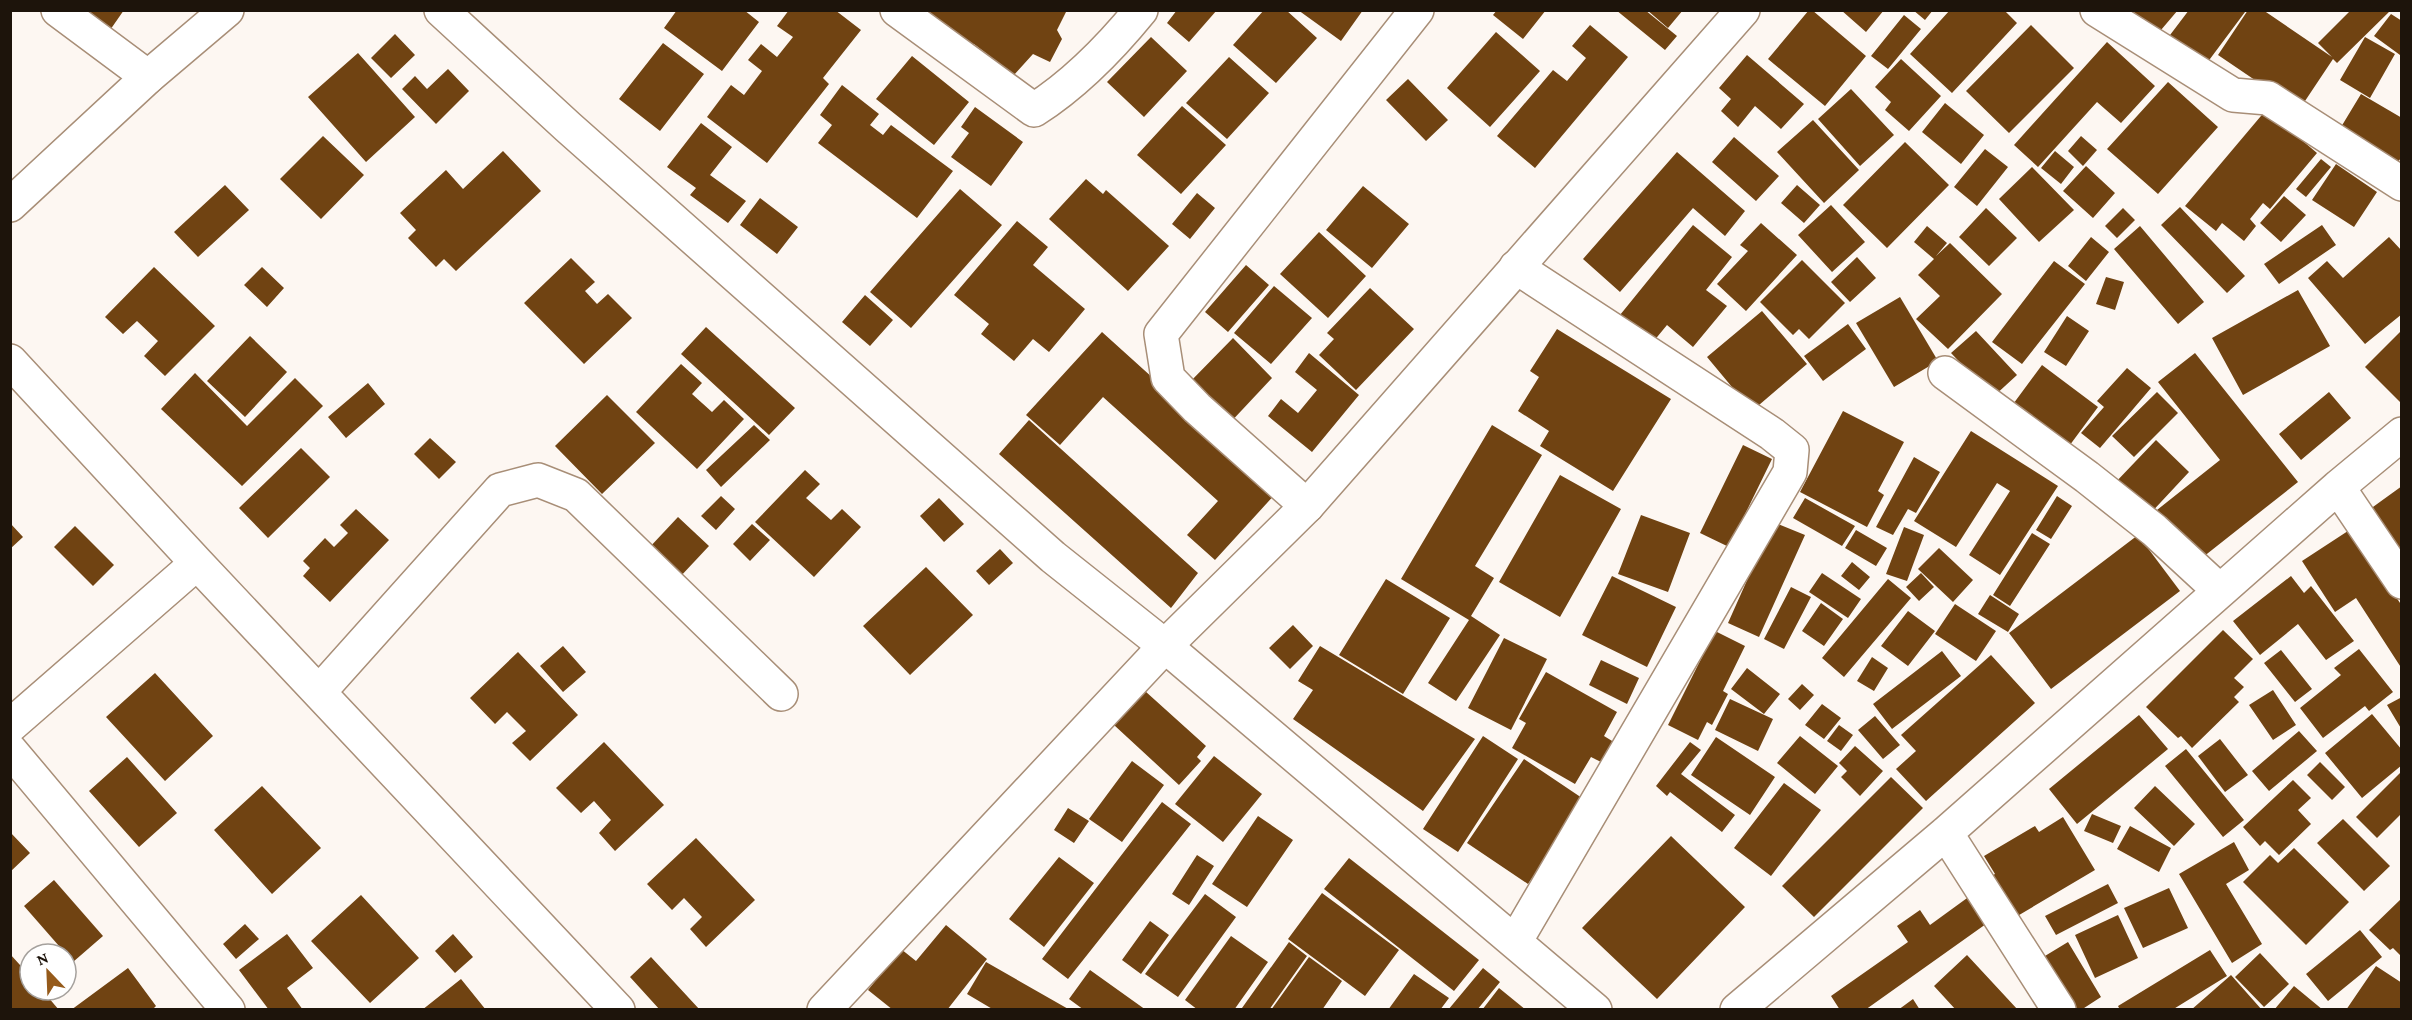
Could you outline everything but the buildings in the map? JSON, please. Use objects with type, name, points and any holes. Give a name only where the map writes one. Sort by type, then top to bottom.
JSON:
[{"type":"street","points":[[58,10],[148,77]]},
{"type":"street","points":[[10,204],[148,77],[227,10]]},
{"type":"street","points":[[441,10],[568,127],[1053,557],[1165,646],[1595,1010]]},
{"type":"street","points":[[897,10],[1034,110],[1059,94],[1119,38],[1141,10]]},
{"type":"street","points":[[1307,506],[1197,408],[1168,378],[1161,334],[1417,10]]},
{"type":"street","points":[[824,1010],[1165,646],[1307,506],[1743,10]]},
{"type":"street","points":[[2097,10],[2233,95],[2268,98],[2402,184]]},
{"type":"street","points":[[1515,942],[1790,472],[1792,450],[1772,434],[1516,267]]},
{"type":"street","points":[[10,361],[618,1010]]},
{"type":"street","points":[[1945,373],[2087,477],[2154,530],[2220,591]]},
{"type":"street","points":[[1737,1010],[1946,833],[2338,487],[2402,434]]},
{"type":"street","points":[[320,691],[500,490],[538,480],[576,495],[781,694]]},
{"type":"street","points":[[2338,487],[2402,582]]},
{"type":"street","points":[[10,726],[197,563]]},
{"type":"street","points":[[10,750],[228,1010]]},
{"type":"street","points":[[1946,833],[2059,1010]]}]
